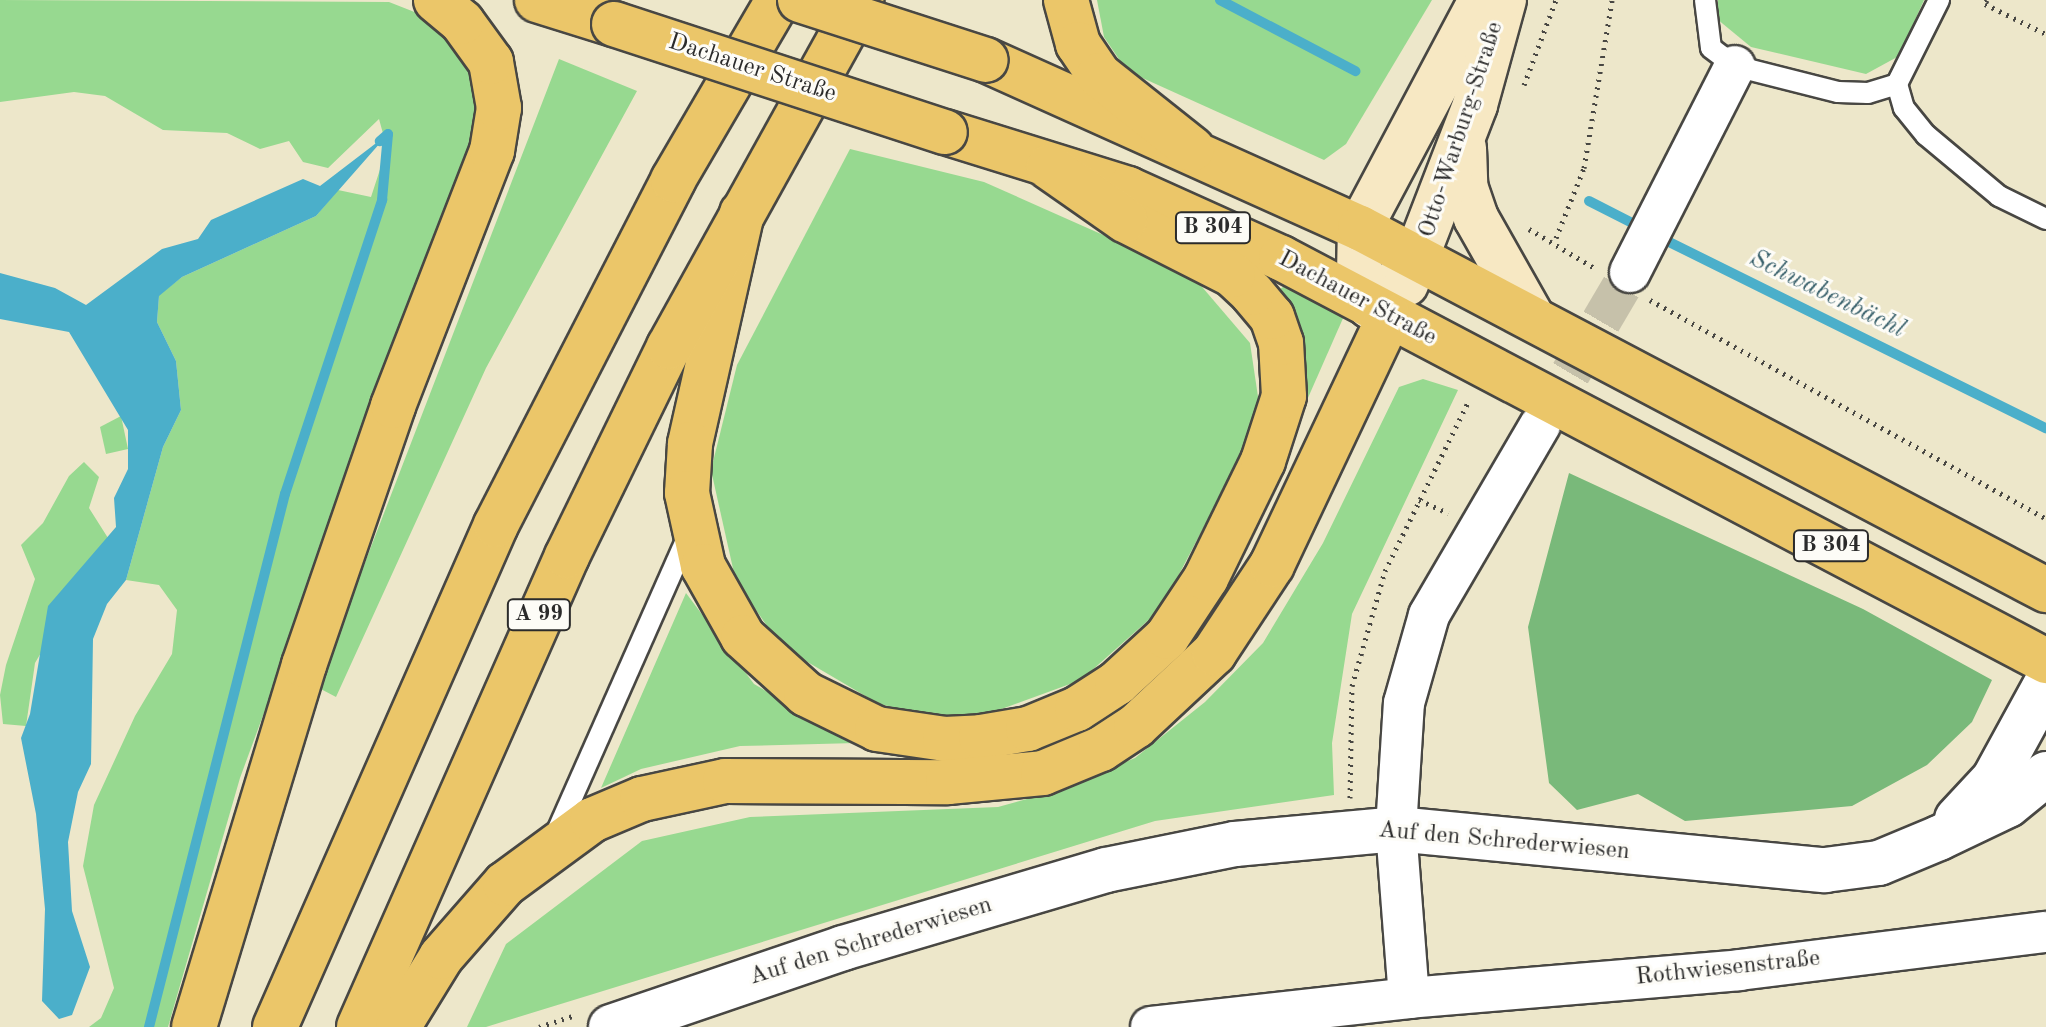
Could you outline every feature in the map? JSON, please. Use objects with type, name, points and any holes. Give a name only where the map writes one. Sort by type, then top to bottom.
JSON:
[{"type":"main road","points":[[194,1027],[304,665],[393,406],[492,151],[499,108],[491,62],[462,22],[436,0]]},
{"type":"main road","name":"Dachauer Straße","points":[[537,0],[1049,167],[1128,189],[1380,311],[2046,661]]},
{"type":"main road","points":[[275,1027],[496,525],[673,180],[778,0]]},
{"type":"main road","name":"B 304","points":[[800,0],[986,60],[1192,149],[1360,228],[2046,590]]},
{"type":"main road","name":"A 99","points":[[359,1027],[567,556],[669,347],[861,0]]},
{"type":"main road","points":[[1066,0],[1078,44],[1099,75],[1192,149]]},
{"type":"main road","name":"Otto-Warburg-Straße","points":[[1360,228],[1481,0]]},
{"type":"main road","name":"Otto-Warburg-Straße","points":[[1380,311],[1419,259],[1466,130],[1504,0]]},
{"type":"main road","points":[[1466,130],[1462,164],[1476,218],[1532,317]]},
{"type":"main road","points":[[742,213],[690,444],[692,526],[703,566],[743,637],[806,694],[877,729],[945,739],[1028,729],[1077,709],[1143,662],[1194,597],[1263,461],[1284,396],[1281,343],[1272,317],[1233,275],[1125,220],[1049,167]]},
{"type":"main road","points":[[398,1027],[468,923],[550,847],[592,820],[681,788],[789,777],[1008,778],[1043,773],[1101,749],[1184,685],[1245,610],[1272,565],[1380,311],[1359,274],[1360,228]]},
{"type":"street","points":[[1623,279],[1735,66]]},
{"type":"street","points":[[1409,998],[1396,829],[1404,703],[1429,615],[1540,425]]},
{"type":"street","name":"Auf den Schrederwiesen","points":[[1939,838],[1994,779],[2046,684]]},
{"type":"street","name":"Auf den Schrederwiesen","points":[[611,1027],[843,948],[1106,870],[1235,844],[1396,829],[1825,870],[1879,863],[1939,838],[2008,805],[2046,774]]},
{"type":"street","name":"Rothwiesenstraße","points":[[1151,1027],[1409,998],[1739,970],[2046,932]]},
{"type":"lane","points":[[1705,0],[1711,48],[1735,66],[1838,92],[1868,93],[1897,84]]},
{"type":"lane","points":[[1939,0],[1897,84],[1904,108],[1926,135],[1999,196],[2046,219]]},
{"type":"lane","points":[[550,847],[692,526]]},
{"type":"path","points":[[1556,238],[1584,168],[1612,0]]},
{"type":"path","points":[[1987,0],[1985,4],[2046,34]]},
{"type":"path","points":[[1518,219],[2046,519]]},
{"type":"green space","points":[[0,0],[389,2],[417,13],[448,37],[467,66],[480,106],[473,145],[240,778],[168,1027],[89,1027],[101,1018],[114,988],[83,866],[94,805],[135,716],[172,654],[177,610],[159,585],[126,580],[163,447],[181,410],[176,361],[157,322],[159,295],[182,277],[316,216],[338,190],[371,197],[387,148],[379,119],[328,168],[303,162],[289,141],[260,149],[227,133],[163,130],[105,96],[74,92],[0,102]]},
{"type":"green space","points":[[1097,0],[1432,0],[1346,144],[1324,160],[1127,71],[1104,37]]},
{"type":"green space","points":[[1718,0],[1924,0],[1899,56],[1866,74],[1751,47],[1717,19]]},
{"type":"green space","points":[[559,59],[637,91],[486,368],[336,697],[317,687]]},
{"type":"green space","points":[[850,149],[984,182],[1191,274],[1250,343],[1261,417],[1161,609],[1081,680],[963,723],[879,704],[782,647],[736,582],[711,470],[737,365]]},
{"type":"green space","points":[[1286,285],[1344,316],[1300,416],[1277,291]]},
{"type":"green space","points":[[1423,379],[1458,390],[1352,614],[1332,743],[1334,795],[1155,821],[486,1027],[467,1027],[506,944],[642,841],[750,817],[998,807],[1056,791],[1135,758],[1205,702],[1263,643],[1323,543],[1399,387]]},
{"type":"green space","points":[[121,416],[128,449],[106,454],[100,427]]},
{"type":"green space","points":[[84,462],[99,477],[89,508],[108,538],[35,663],[26,726],[3,724],[0,695],[6,665],[35,579],[21,545],[43,523],[69,476]]},
{"type":"green space","points":[[1569,473],[1863,609],[1992,680],[1972,722],[1927,765],[1852,806],[1685,821],[1638,794],[1577,810],[1549,783],[1528,627]]},
{"type":"green space","points":[[686,593],[754,684],[856,743],[740,746],[641,769],[601,788]]},
{"type":"water","points":[[388,134],[316,216],[182,277],[159,296],[157,322],[176,361],[181,410],[163,447],[126,580],[107,604],[93,639],[91,764],[78,792],[68,842],[72,911],[90,967],[72,1015],[59,1019],[42,1001],[45,909],[36,814],[21,738],[30,714],[48,606],[116,527],[114,498],[128,469],[128,430],[69,332],[0,319],[0,273],[55,288],[86,305],[162,249],[198,239],[211,220],[303,179],[320,186]]},
{"type":"waterway","name":"Schwabenbächl","points":[[1220,0],[1355,71]]},
{"type":"waterway","points":[[149,1027],[285,494],[382,200],[388,134],[380,141]]},
{"type":"waterway","name":"Schwabenbächl","points":[[1589,201],[1644,229]]},
{"type":"waterway","name":"Schwabenbächl","points":[[1659,237],[2046,428]]},
{"type":"tunnel","points":[[1540,425],[1630,272]]}]
